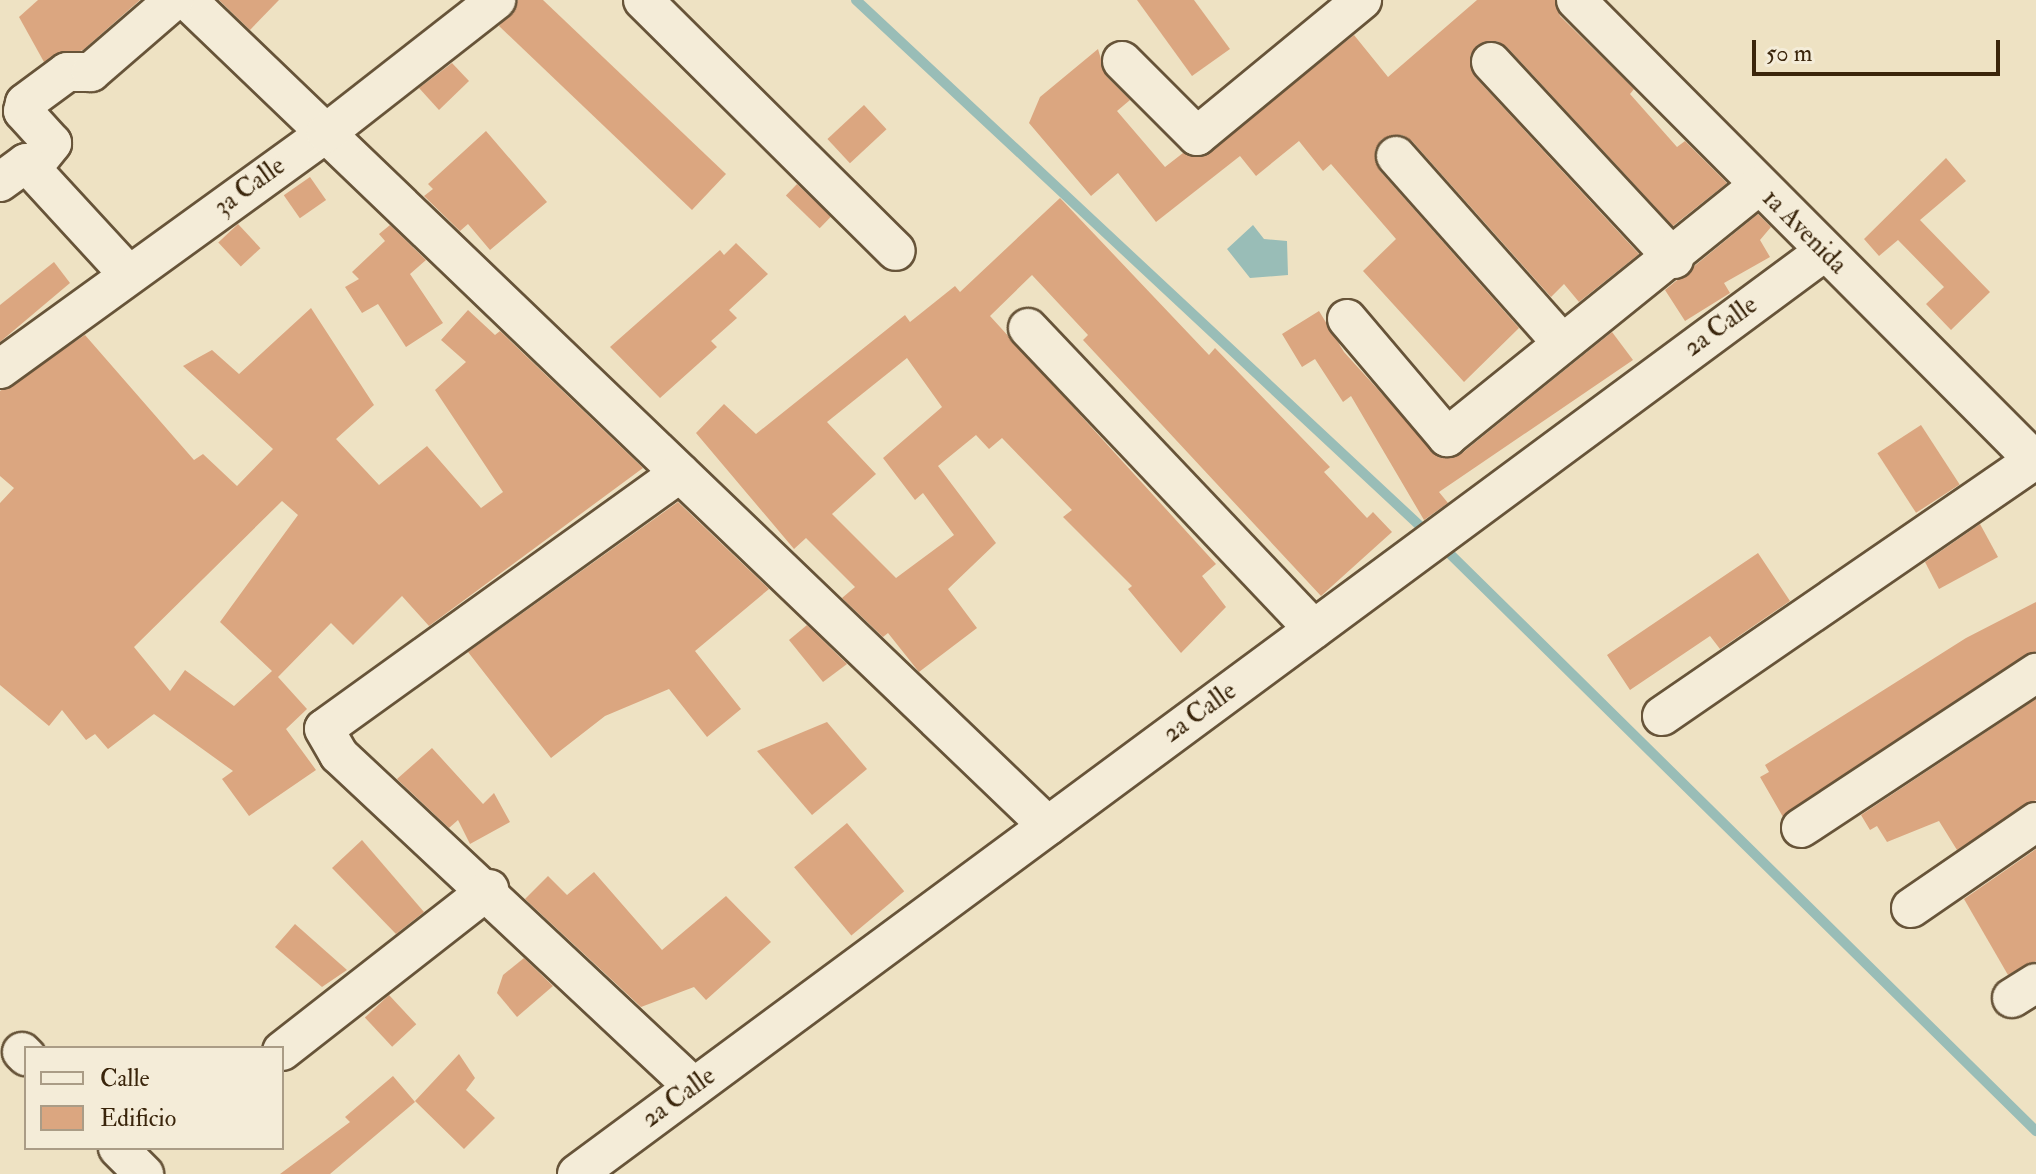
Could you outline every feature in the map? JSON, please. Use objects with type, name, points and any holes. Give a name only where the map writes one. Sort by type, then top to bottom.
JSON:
[{"type":"street","points":[[129,275],[16,175],[52,143],[23,111],[25,103],[67,72],[91,72],[174,0]]},
{"type":"street","points":[[187,0],[1048,826]]},
{"type":"street","name":"3a Calle","points":[[0,369],[326,133],[496,0]]},
{"type":"street","points":[[643,0],[896,251]]},
{"type":"street","points":[[1122,61],[1197,136],[1362,0]]},
{"type":"street","name":"1a Avenida","points":[[1576,0],[2035,461]]},
{"type":"street","points":[[1491,62],[1674,259]]},
{"type":"street","points":[[1396,156],[1562,343]]},
{"type":"street","points":[[1347,319],[1447,437],[1562,343],[1674,259],[1758,186]]},
{"type":"street","name":"2a Calle","points":[[577,1174],[1314,629],[1447,526],[1824,252]]},
{"type":"street","points":[[1028,328],[1314,629]]},
{"type":"street","points":[[1662,716],[2035,461]]},
{"type":"street","points":[[680,473],[324,729],[339,755],[489,889],[694,1087]]},
{"type":"street","points":[[1801,828],[2036,673]]},
{"type":"street","points":[[1911,908],[2036,822]]},
{"type":"street","points":[[284,1049],[489,889]]},
{"type":"street","points":[[120,1150],[144,1174]]},
{"type":"water","points":[[1253,225],[1264,239],[1287,241],[1288,275],[1250,278],[1227,249]]},
{"type":"building","points":[[38,0],[140,0],[83,50],[44,62],[19,17]]},
{"type":"building","points":[[219,0],[279,0],[250,30]]},
{"type":"building","points":[[518,0],[543,0],[726,174],[692,210],[499,26]]},
{"type":"building","points":[[1137,0],[1194,0],[1230,49],[1192,76]]},
{"type":"building","points":[[1477,0],[1555,0],[1560,16],[1634,89],[1630,94],[1677,147],[1685,141],[1727,183],[1673,226],[1507,47],[1497,41],[1477,45],[1470,56],[1475,77],[1639,254],[1579,302],[1564,284],[1551,297],[1412,141],[1402,135],[1382,139],[1375,150],[1380,171],[1519,328],[1464,382],[1363,271],[1396,239],[1331,164],[1323,171],[1299,141],[1256,176],[1240,156],[1156,222],[1118,173],[1091,196],[1029,123],[1040,97],[1098,49],[1106,76],[1130,100],[1117,111],[1165,167],[1183,153],[1202,157],[1354,35],[1388,77]]},
{"type":"building","points":[[452,63],[469,81],[439,110],[419,88]]},
{"type":"building","points":[[864,105],[887,129],[850,163],[827,139]]},
{"type":"building","points":[[486,131],[547,202],[490,250],[468,224],[460,231],[424,196],[433,189],[428,184]]},
{"type":"building","points":[[1946,158],[1966,181],[1920,220],[1990,292],[1951,330],[1926,304],[1944,287],[1898,240],[1879,256],[1864,239]]},
{"type":"building","points":[[310,177],[326,200],[300,218],[284,195]]},
{"type":"building","points":[[797,184],[831,217],[820,228],[786,196]]},
{"type":"building","points":[[1060,198],[1209,355],[1215,348],[1330,467],[1324,472],[1367,518],[1373,512],[1392,532],[1321,596],[1083,340],[1088,335],[1032,275],[990,316],[1216,564],[1202,576],[1226,607],[1181,653],[1128,589],[1132,586],[1063,517],[1072,510],[1002,438],[989,449],[976,435],[938,466],[996,543],[948,589],[977,628],[919,672],[888,633],[883,637],[842,598],[855,587],[806,538],[794,549],[696,433],[724,404],[756,434],[905,315],[910,322],[955,286],[960,292]],"holes":[[[907,358],[942,407],[883,458],[915,500],[923,493],[954,535],[896,578],[832,514],[876,474],[827,422]]]},
{"type":"building","points":[[1758,214],[1771,227],[1760,240],[1770,257],[1724,283],[1730,293],[1685,321],[1665,290]]},
{"type":"building","points":[[238,224],[261,248],[241,267],[218,242]]},
{"type":"building","points":[[390,225],[426,260],[410,274],[443,323],[406,347],[378,304],[362,313],[345,287],[359,279],[352,272],[385,241],[379,234]]},
{"type":"building","points":[[736,243],[768,274],[729,310],[737,318],[711,341],[717,347],[660,398],[610,347],[720,250],[724,255]]},
{"type":"building","points":[[54,262],[70,283],[0,342],[0,305]]},
{"type":"building","points":[[311,308],[374,405],[336,439],[379,485],[427,446],[481,508],[503,492],[435,390],[466,362],[441,340],[468,310],[495,335],[500,331],[643,468],[429,626],[402,596],[353,645],[331,623],[278,677],[307,709],[286,729],[316,770],[249,816],[222,779],[233,771],[154,714],[108,749],[95,734],[86,740],[62,710],[49,726],[0,685],[0,503],[14,488],[0,476],[0,391],[85,335],[194,460],[203,454],[237,486],[273,449],[183,366],[212,350],[239,374]],"holes":[[[282,501],[298,515],[220,622],[272,671],[234,706],[185,670],[170,691],[134,647]]]},
{"type":"building","points":[[1319,311],[1344,352],[1440,458],[1461,454],[1612,332],[1633,360],[1439,492],[1448,503],[1424,520],[1351,396],[1343,402],[1315,359],[1302,367],[1282,334]]},
{"type":"building","points":[[1921,425],[1960,485],[1916,513],[1877,453]]},
{"type":"building","points":[[678,502],[769,589],[695,651],[741,709],[707,737],[669,689],[605,716],[551,758],[468,652]]},
{"type":"building","points":[[1980,524],[1998,557],[1939,589],[1925,562]]},
{"type":"building","points":[[1758,553],[1790,601],[1720,649],[1710,636],[1630,690],[1607,655]]},
{"type":"building","points":[[2036,602],[2036,651],[1783,817],[1760,777],[1769,772],[1765,765],[1966,638]]},
{"type":"building","points":[[807,625],[847,664],[823,682],[789,640]]},
{"type":"building","points":[[2036,699],[2036,800],[1957,850],[1939,821],[1887,842],[1877,826],[1870,830],[1861,815]]},
{"type":"building","points":[[827,722],[867,769],[812,815],[757,751]]},
{"type":"building","points":[[432,748],[483,804],[494,793],[510,822],[470,844],[458,820],[449,828],[397,779]]},
{"type":"building","points":[[847,823],[904,891],[851,936],[794,867]]},
{"type":"building","points":[[362,840],[424,912],[396,934],[332,868]]},
{"type":"building","points":[[2036,849],[2036,961],[2008,975],[1964,899]]},
{"type":"building","points":[[594,872],[662,950],[726,896],[771,942],[706,1000],[694,987],[641,1007],[525,899],[548,876],[567,895]]},
{"type":"building","points":[[295,924],[347,970],[322,987],[275,947]]},
{"type":"building","points":[[524,958],[553,986],[517,1017],[497,993],[503,975]]},
{"type":"building","points":[[389,995],[416,1024],[392,1047],[365,1018]]},
{"type":"building","points":[[459,1054],[475,1078],[466,1090],[495,1118],[464,1149],[415,1101]]},
{"type":"building","points":[[393,1076],[415,1102],[330,1174],[280,1174],[350,1122],[345,1117]]},
{"type":"waterway","points":[[856,0],[1449,553],[2036,1131]]}]
